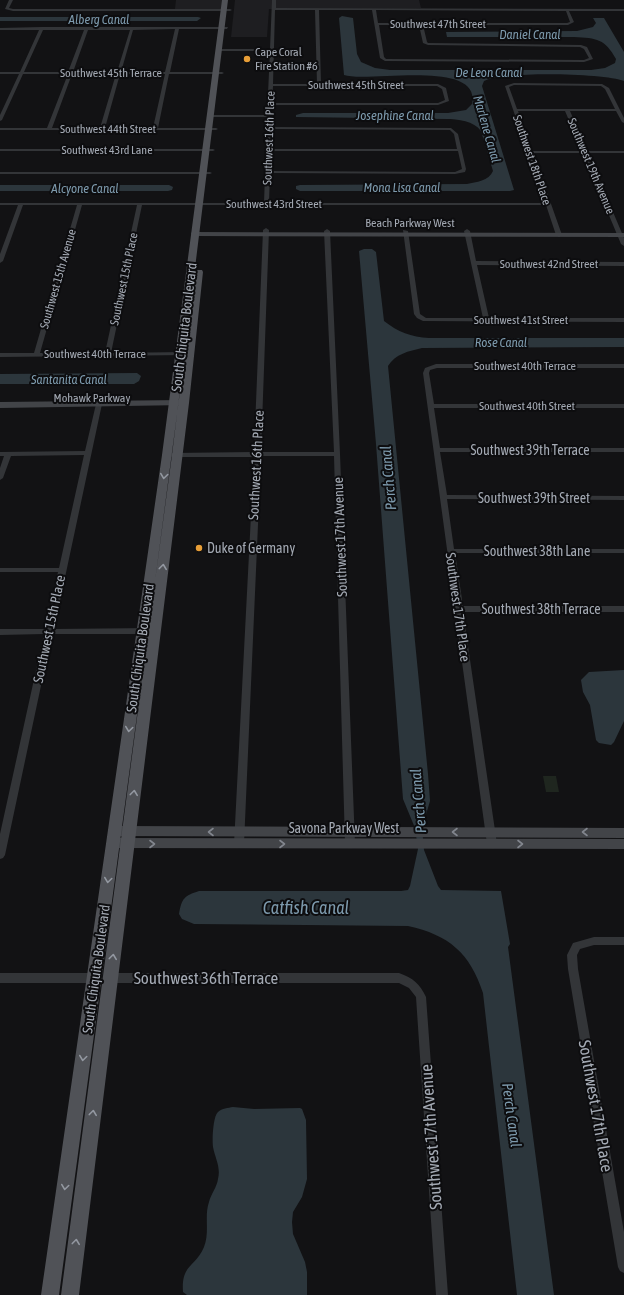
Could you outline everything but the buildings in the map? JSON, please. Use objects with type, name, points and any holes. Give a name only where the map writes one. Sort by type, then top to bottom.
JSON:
[{"type":"main road","name":"South Chiquita Boulevard","points":[[225,0],[227,10]]},
{"type":"main road","name":"South Chiquita Boulevard","points":[[50,1295],[102,978],[172,455],[179,406],[190,354],[209,150],[224,28],[227,10],[231,0]]},
{"type":"main road","name":"South Chiquita Boulevard","points":[[179,406],[180,354],[201,231]]},
{"type":"main road","name":"South Chiquita Boulevard","points":[[70,1295],[102,978]]},
{"type":"street","points":[[11,0],[7,8],[9,10],[227,10]]},
{"type":"street","name":"Southwest 16th Place","points":[[266,204],[274,0]]},
{"type":"street","points":[[273,9],[425,8],[623,10],[624,14]]},
{"type":"street","points":[[317,9],[319,85]]},
{"type":"street","points":[[374,9],[382,58],[385,60],[591,59],[586,48],[581,46],[428,44],[426,43],[421,24]]},
{"type":"street","name":"Southwest 47th Street","points":[[376,24],[571,23],[572,21],[567,10]]},
{"type":"street","points":[[0,120],[42,28]]},
{"type":"street","points":[[49,129],[87,28]]},
{"type":"street","points":[[102,129],[132,28]]},
{"type":"street","points":[[155,129],[177,28]]},
{"type":"street","points":[[0,29],[224,28]]},
{"type":"street","points":[[222,50],[272,50]]},
{"type":"street","name":"Southwest 45th Terrace","points":[[0,73],[219,73]]},
{"type":"street","name":"Southwest 45th Street","points":[[270,85],[442,86],[446,94],[447,101],[426,104],[270,104]]},
{"type":"street","name":"Southwest 18th Place","points":[[558,233],[507,88],[508,85],[602,85],[607,88],[618,110]]},
{"type":"street","points":[[515,110],[618,110],[624,122]]},
{"type":"street","name":"Southwest 19th Avenue","points":[[567,110],[622,233],[624,244]]},
{"type":"street","points":[[214,116],[269,116]]},
{"type":"street","points":[[268,172],[455,173],[463,171],[464,166],[455,132],[451,129],[269,128]]},
{"type":"street","name":"Southwest 44th Street","points":[[0,129],[212,129]]},
{"type":"street","name":"Southwest 43rd Lane","points":[[0,150],[209,150]]},
{"type":"street","points":[[268,150],[460,150]]},
{"type":"street","points":[[530,152],[624,152]]},
{"type":"street","points":[[0,173],[207,173]]},
{"type":"street","name":"Southwest 43rd Street","points":[[0,204],[140,204],[204,206],[266,204],[548,204]]},
{"type":"street","points":[[0,262],[21,204]]},
{"type":"street","name":"Southwest 15th Avenue","points":[[36,355],[80,204]]},
{"type":"street","name":"Southwest 15th Place","points":[[108,354],[140,204]]},
{"type":"street","name":"Beach Parkway West","points":[[201,231],[622,233]]},
{"type":"street","name":"Southwest 16th Place","points":[[239,838],[266,232]]},
{"type":"street","name":"Southwest 17th Avenue","points":[[327,232],[337,454],[350,838]]},
{"type":"street","name":"Southwest 41st Street","points":[[405,233],[417,314],[419,317],[430,320],[624,320]]},
{"type":"street","points":[[467,233],[486,320]]},
{"type":"street","name":"Southwest 42nd Street","points":[[473,264],[624,264]]},
{"type":"street","name":"Southwest 40th Terrace","points":[[0,355],[190,354]]},
{"type":"street","name":"Southwest 40th Terrace","points":[[427,369],[441,366],[624,366]]},
{"type":"street","name":"Southwest 17th Place","points":[[427,369],[426,373],[436,450],[491,838]]},
{"type":"street","name":"Mohawk Parkway","points":[[0,405],[98,407]]},
{"type":"street","name":"Mohawk Parkway","points":[[0,410],[179,406]]},
{"type":"street","name":"Southwest 40th Street","points":[[430,406],[624,406]]},
{"type":"street","name":"Southwest 15th Place","points":[[0,855],[98,407]]},
{"type":"street","name":"Southwest 39th Terrace","points":[[436,450],[624,450]]},
{"type":"street","points":[[0,454],[87,453]]},
{"type":"street","points":[[0,478],[8,454]]},
{"type":"street","points":[[172,455],[337,454]]},
{"type":"street","name":"Southwest 39th Street","points":[[443,498],[624,498]]},
{"type":"street","name":"Southwest 38th Lane","points":[[450,551],[624,551]]},
{"type":"street","points":[[0,570],[62,570]]},
{"type":"street","name":"Southwest 38th Terrace","points":[[458,609],[624,610]]},
{"type":"street","points":[[0,632],[148,631]]},
{"type":"street","name":"Savona Parkway West","points":[[121,837],[491,838],[624,833]]},
{"type":"street","name":"Savona Parkway West","points":[[491,838],[624,844]]},
{"type":"street","name":"Southwest 17th Place","points":[[624,941],[594,941],[577,946],[572,955],[573,969],[624,1267]]},
{"type":"street","name":"Southwest 36th Terrace","points":[[0,978],[399,978],[411,982]]},
{"type":"street","name":"Southwest 17th Avenue","points":[[411,982],[418,988],[421,997],[442,1295]]},
{"type":"street","points":[[54,1268],[73,1268]]},
{"type":"shaded area","points":[[176,0],[224,0],[222,10],[175,9]]},
{"type":"shaded area","points":[[235,0],[419,0],[421,8],[269,9],[267,37],[231,37]]},
{"type":"shaded area","points":[[543,776],[556,776],[559,792],[546,792]]},
{"type":"water","points":[[342,16],[353,18],[357,54],[361,62],[375,68],[390,70],[591,70],[605,68],[615,63],[616,59],[608,47],[600,41],[594,39],[574,37],[447,37],[446,32],[577,31],[593,27],[596,23],[593,18],[604,18],[624,52],[624,81],[596,76],[531,74],[494,78],[484,81],[482,86],[514,190],[300,191],[296,189],[296,186],[467,184],[478,182],[489,177],[493,171],[481,131],[474,125],[465,121],[451,119],[296,117],[296,115],[303,113],[448,113],[466,110],[472,104],[470,90],[459,81],[442,77],[420,75],[357,77],[344,75],[339,18]]},
{"type":"water","name":"Alberg Canal","points":[[0,17],[201,18],[197,21],[0,21]]},
{"type":"water","name":"Alcyone Canal","points":[[0,185],[169,185],[173,187],[172,190],[168,191],[0,191]]},
{"type":"water","points":[[364,249],[372,249],[376,252],[384,321],[405,333],[429,338],[624,338],[624,347],[422,348],[398,356],[388,366],[428,774],[430,801],[422,828],[424,850],[441,890],[501,891],[510,944],[508,947],[554,1295],[517,1295],[483,993],[472,967],[456,948],[435,935],[408,926],[194,924],[182,919],[179,914],[184,898],[199,891],[401,891],[408,890],[410,886],[418,849],[415,828],[403,799],[376,444],[359,251]]},
{"type":"water","name":"Santanita Canal","points":[[137,373],[141,376],[139,381],[134,384],[0,384],[0,374]]},
{"type":"water","points":[[624,670],[624,721],[614,742],[611,745],[599,743],[596,740],[590,705],[583,692],[581,680],[589,672]]},
{"type":"water","points":[[233,1107],[254,1109],[302,1109],[306,1120],[307,1179],[302,1197],[293,1212],[292,1222],[293,1234],[305,1262],[307,1272],[307,1295],[187,1295],[183,1292],[184,1276],[186,1271],[197,1259],[206,1241],[208,1207],[219,1175],[213,1144],[213,1128],[216,1114],[225,1108]]},
{"type":"place","name":"Cape Coral Fire Station #6","points":[[247,59]]},
{"type":"place","name":"Duke of Germany","points":[[199,548]]},
{"type":"water label","name":"Daniel Canal","points":[[530,34]]},
{"type":"water label","name":"De Leon Canal","points":[[489,72]]},
{"type":"water label","name":"Josephine Canal","points":[[395,115]]},
{"type":"water label","name":"Marlene Canal","points":[[487,129]]},
{"type":"water label","name":"Mona Lisa Canal","points":[[402,187]]},
{"type":"water label","name":"Rose Canal","points":[[501,342]]},
{"type":"water label","name":"Perch Canal","points":[[388,478]]},
{"type":"water label","name":"Perch Canal","points":[[418,801]]},
{"type":"water label","name":"Catfish Canal","points":[[306,907]]},
{"type":"water label","name":"Perch Canal","points":[[512,1115]]}]
